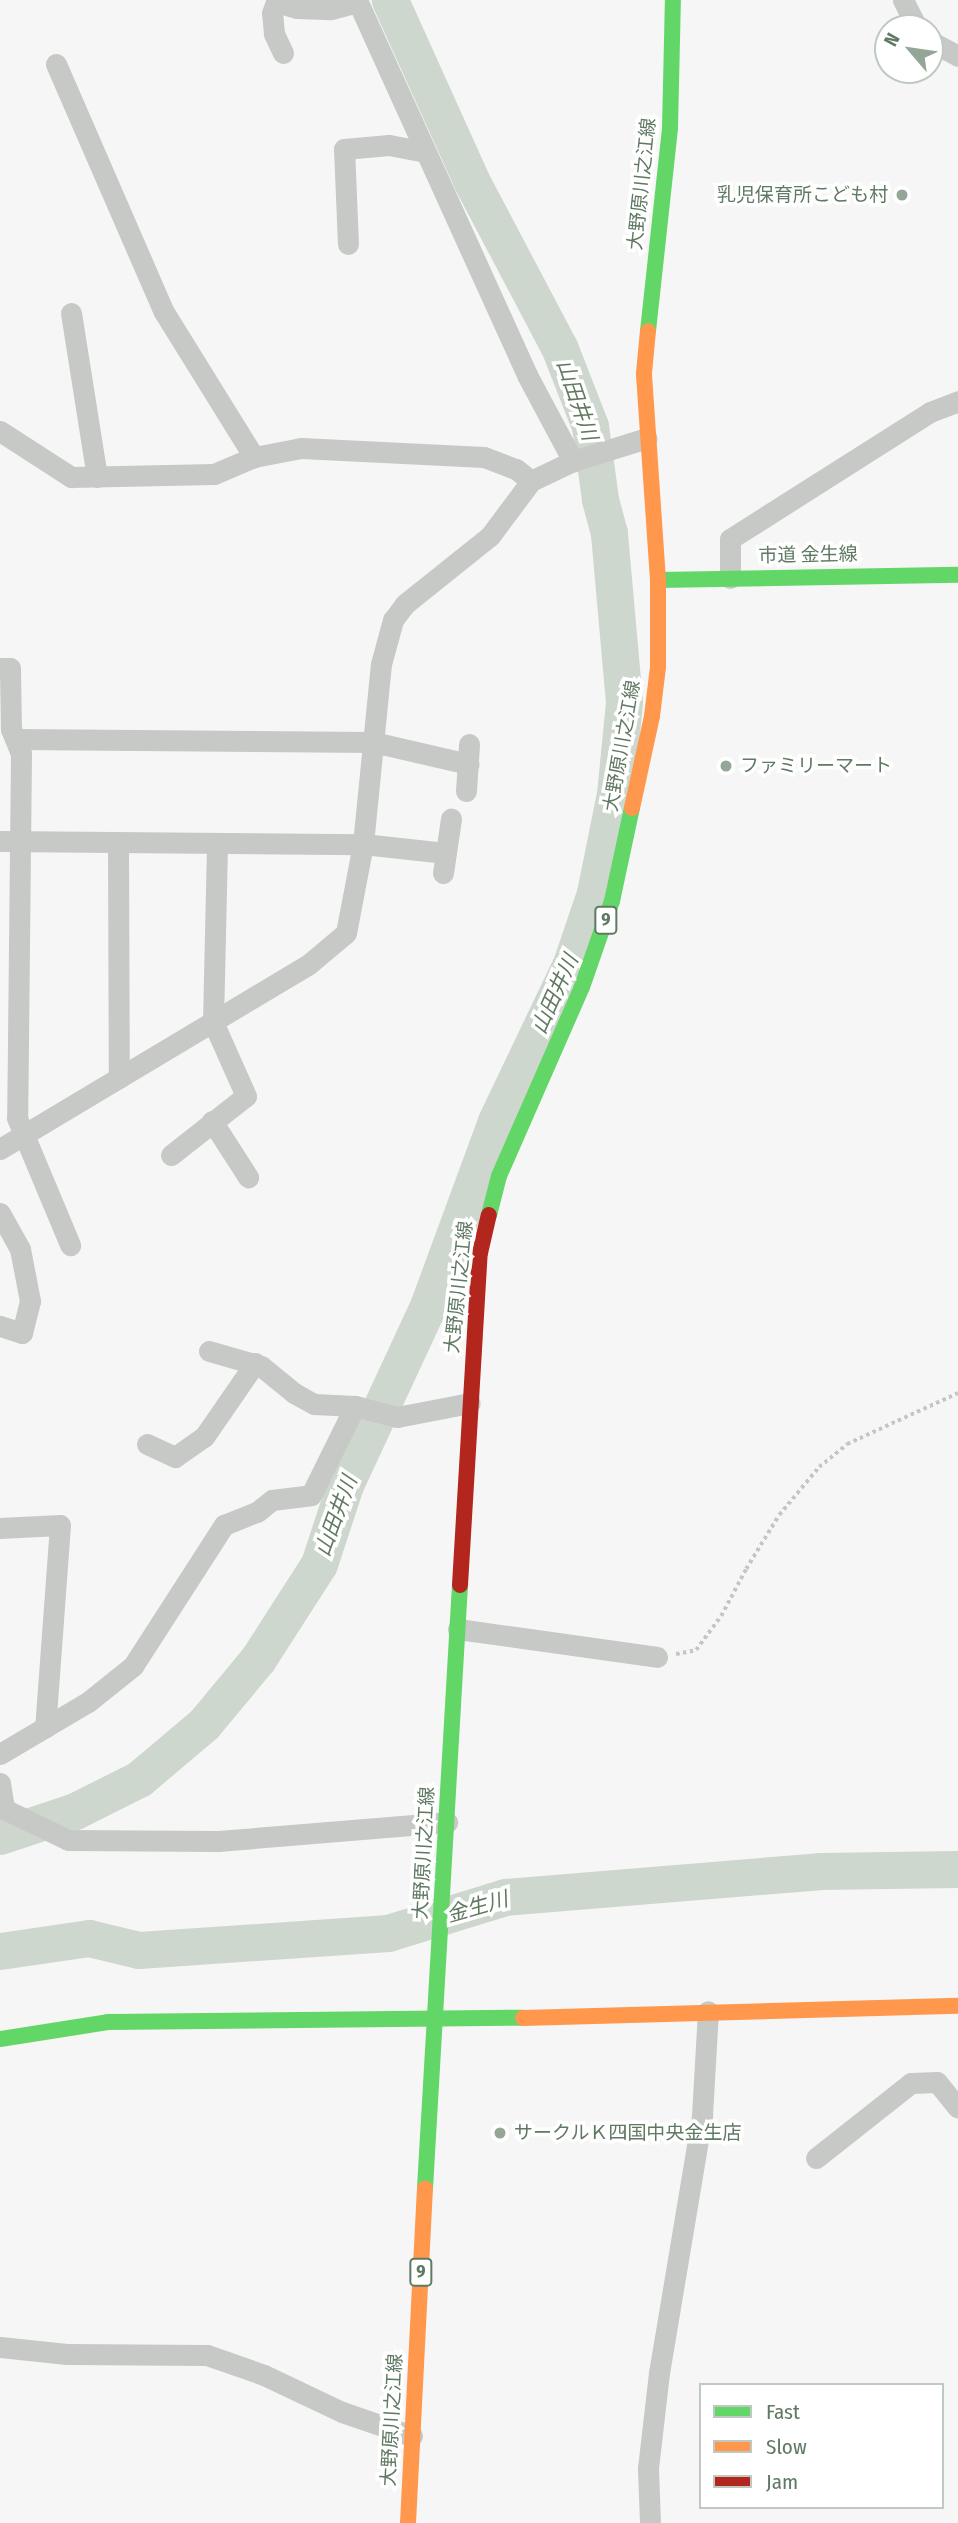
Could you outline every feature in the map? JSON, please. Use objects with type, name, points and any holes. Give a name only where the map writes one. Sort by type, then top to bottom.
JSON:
[{"type":"main road","name":"大野原川之江線","points":[[408,2523],[480,1253],[487,1215],[511,1144],[582,987],[612,901],[652,716],[658,667],[658,580],[647,438],[646,337],[670,128],[673,0]]},
{"type":"main road","name":"市道 金生線","points":[[658,580],[958,575]]},
{"type":"main road","points":[[0,2039],[108,2022],[435,2021],[708,2011],[958,2006]]},
{"type":"street","points":[[283,53],[274,34],[272,13],[276,2],[297,8],[331,9],[358,1],[527,375],[573,461]]},
{"type":"street","points":[[56,64],[164,312],[254,457]]},
{"type":"street","points":[[348,244],[344,149],[389,145],[425,152]]},
{"type":"street","points":[[71,313],[71,382],[97,477]]},
{"type":"street","points":[[730,578],[730,539],[930,412],[958,401]]},
{"type":"street","points":[[0,431],[71,477],[214,474],[254,457],[301,448],[484,457],[516,469],[531,481]]},
{"type":"street","points":[[0,1150],[309,964],[346,933],[363,844],[381,664],[393,620],[405,604],[490,536],[531,481],[573,461],[647,438]]},
{"type":"street","points":[[0,668],[10,668],[11,729],[21,754],[10,841],[17,1118],[70,1244]]},
{"type":"street","points":[[15,739],[373,743],[469,754],[466,791]]},
{"type":"street","points":[[10,841],[363,844],[444,863],[451,819]]},
{"type":"street","points":[[118,842],[119,1078]]},
{"type":"street","points":[[171,1155],[246,1096],[213,1021],[217,843]]},
{"type":"street","points":[[212,1121],[248,1177]]},
{"type":"street","points":[[0,1213],[20,1249],[30,1301],[22,1333],[0,1326]]},
{"type":"street","points":[[209,1351],[255,1363],[314,1404],[355,1406],[397,1417],[470,1403]]},
{"type":"street","points":[[147,1444],[175,1457],[204,1437],[255,1363]]},
{"type":"street","points":[[0,1754],[88,1702],[133,1666],[224,1525],[257,1512],[272,1500],[311,1495],[355,1406]]},
{"type":"street","points":[[0,1528],[60,1525],[45,1727]]},
{"type":"street","points":[[458,1629],[657,1657]]},
{"type":"street","points":[[0,1783],[2,1810],[68,1840],[218,1841],[447,1822]]},
{"type":"street","points":[[650,2523],[648,2468],[656,2400],[702,2115],[708,2011]]},
{"type":"street","points":[[816,2158],[911,2083],[937,2082],[958,2108]]},
{"type":"street","points":[[0,2347],[67,2354],[207,2355],[264,2375],[342,2412],[412,2436]]},
{"type":"path","points":[[657,1657],[696,1650],[721,1616],[779,1515],[819,1467],[847,1444],[958,1393]]},
{"type":"waterway","name":"山田井川","points":[[0,1836],[75,1811],[139,1779],[204,1724],[258,1659],[319,1564],[345,1485],[428,1306],[496,1121],[571,964],[595,893],[615,794],[624,702],[609,533],[600,499],[590,426],[560,349],[472,182],[390,0]]},
{"type":"waterway","name":"金生川","points":[[0,1951],[89,1938],[139,1950],[388,1933],[505,1897],[819,1871],[958,1869]]},
{"type":"traffic: fast","points":[[648,331],[670,128],[673,0]]},
{"type":"traffic: fast","points":[[658,580],[958,575]]},
{"type":"traffic: fast","points":[[489,1215],[499,1176],[582,987],[612,901],[632,808]]},
{"type":"traffic: fast","points":[[425,2188],[460,1585]]},
{"type":"traffic: fast","points":[[0,2039],[108,2022],[523,2018]]},
{"type":"traffic: slow","points":[[632,808],[652,716],[658,667],[658,580],[644,373],[648,331]]},
{"type":"traffic: slow","points":[[523,2018],[958,2006]]},
{"type":"traffic: slow","points":[[408,2523],[425,2188]]},
{"type":"traffic: jam","points":[[460,1585],[480,1253],[489,1215]]},
{"type":"place","name":"乳児保育所こども村","points":[[902,195]]},
{"type":"place","name":"ファミリーマート","points":[[726,766]]},
{"type":"place","name":"サークルＫ四国中央金生店","points":[[500,2133]]}]
